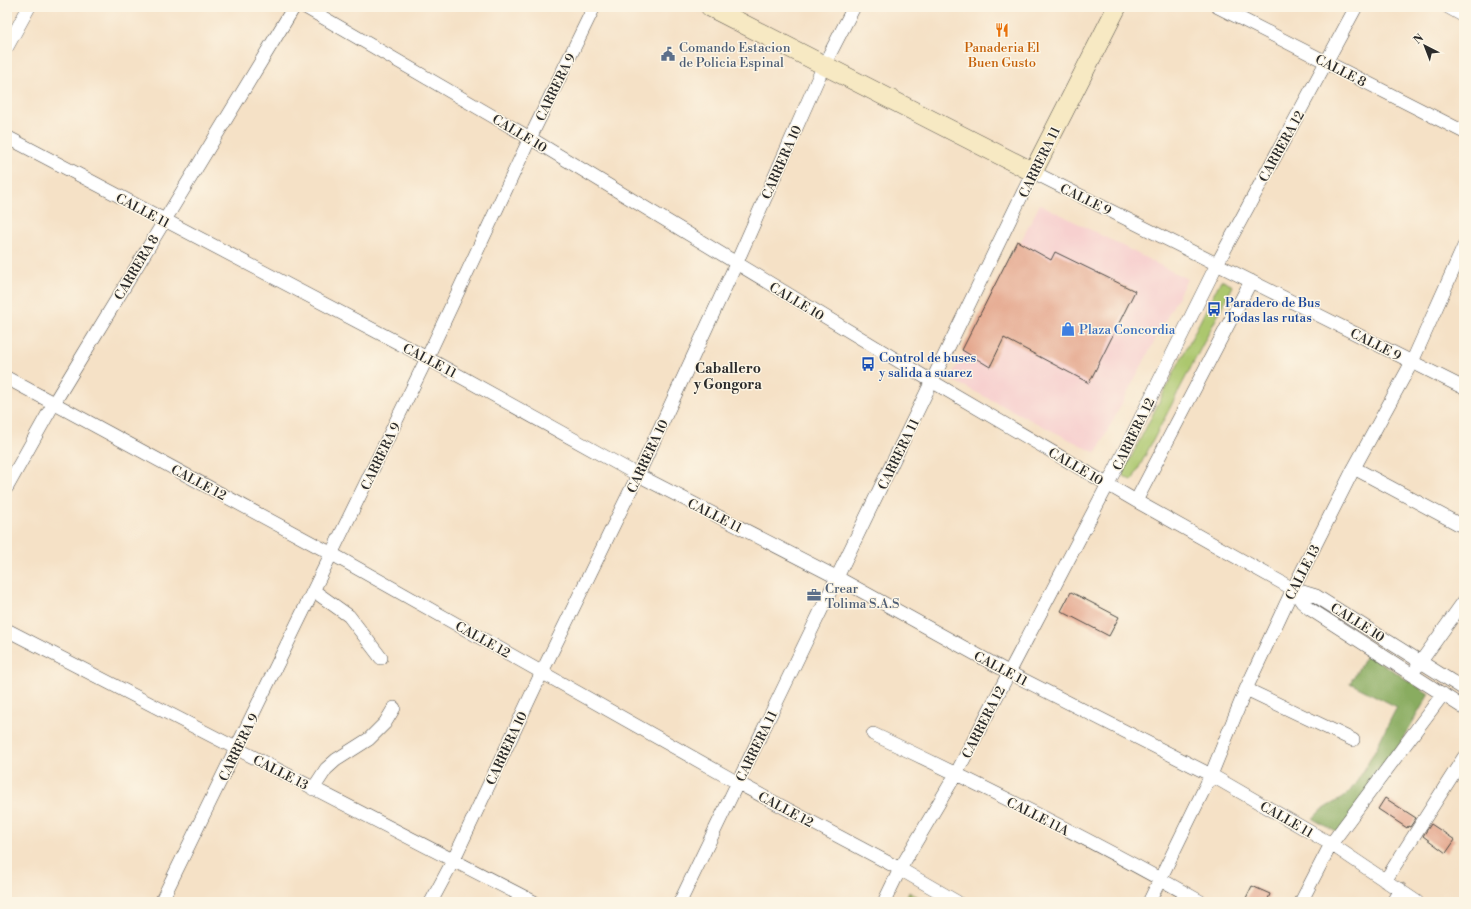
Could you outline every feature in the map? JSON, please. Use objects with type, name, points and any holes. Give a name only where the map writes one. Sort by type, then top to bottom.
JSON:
[{"type":"street","points":[[7,47],[29,7]]},
{"type":"street","name":"CARRERA 8","points":[[7,487],[54,403],[294,7]]},
{"type":"street","name":"CALLE 10","points":[[305,7],[530,138],[736,264],[1136,501],[1293,589],[1310,593],[1421,661]]},
{"type":"street","name":"CARRERA 9","points":[[161,902],[427,358],[530,138],[594,7]]},
{"type":"street","name":"CALLE 9","points":[[710,7],[1033,172],[1464,388]]},
{"type":"street","name":"CARRERA 10","points":[[431,902],[453,861],[542,672],[638,475],[736,264],[824,65],[854,7]]},
{"type":"street","name":"CARRERA 11","points":[[680,902],[933,382],[1033,172],[1117,7]]},
{"type":"street","name":"CALLE 8","points":[[1218,7],[1464,132]]},
{"type":"street","name":"CARRERA 12","points":[[884,902],[900,869],[956,774],[1008,672],[1108,484],[1217,264],[1356,7]]},
{"type":"street","points":[[1448,7],[1464,16]]},
{"type":"street","name":"CALLE 11","points":[[7,137],[164,221],[427,358],[638,475],[838,578],[1008,672],[1211,775],[1331,844],[1385,881],[1400,889],[1417,902]]},
{"type":"street","name":"CALLE 13","points":[[1149,902],[1211,775],[1246,689],[1293,589],[1354,468],[1412,362],[1464,246]]},
{"type":"street","points":[[1136,501],[1251,281]]},
{"type":"street","name":"CALLE 12","points":[[7,378],[332,554],[738,783],[900,869],[957,902]]},
{"type":"street","points":[[1354,468],[1464,527]]},
{"type":"street","name":"CALLE 10","points":[[1293,589],[1306,606],[1412,673]]},
{"type":"street","points":[[314,591],[349,616],[381,658]]},
{"type":"street","points":[[1464,601],[1412,673],[1464,708]]},
{"type":"street","points":[[1332,622],[1340,610]]},
{"type":"street","name":"CALLE 13","points":[[7,630],[534,902]]},
{"type":"street","points":[[1421,661],[1464,689]]},
{"type":"street","points":[[1246,689],[1354,740]]},
{"type":"street","points":[[1301,902],[1331,844],[1443,694]]},
{"type":"street","points":[[313,789],[326,769],[336,760],[369,739],[385,723],[394,708]]},
{"type":"street","name":"CALLE 11A","points":[[873,734],[956,774],[1161,879],[1200,902]]},
{"type":"street","points":[[1385,881],[1464,757]]},
{"type":"street","points":[[1393,902],[1400,889]]},
{"type":"shaded area","name":"Plaza Concordia","points":[[1040,204],[1187,279],[1096,453],[950,379]]},
{"type":"green space","points":[[1221,280],[1233,286],[1132,481],[1122,475]]},
{"type":"green space","points":[[1367,654],[1429,694],[1383,773],[1338,833],[1313,819],[1321,810],[1350,791],[1369,761],[1397,707],[1350,683]]},
{"type":"green space","points":[[909,892],[927,902],[904,902]]},
{"type":"building","points":[[1017,241],[1051,260],[1055,252],[1135,291],[1089,383],[1004,338],[990,367],[962,350]]},
{"type":"building","points":[[1071,592],[1119,617],[1109,636],[1061,611]]},
{"type":"building","points":[[1385,798],[1416,818],[1410,827],[1408,826],[1407,828],[1378,809]]},
{"type":"building","points":[[1431,824],[1455,840],[1446,853],[1423,836]]},
{"type":"building","points":[[1252,886],[1270,894],[1267,902],[1244,902]]},
{"type":"place","name":"Panaderia El Buen Gusto","points":[[1002,30]]},
{"type":"place","name":"Comando Estacion de Policia Espinal","points":[[668,54]]},
{"type":"place","name":"Paradero de Bus Todas las rutas","points":[[1214,309]]},
{"type":"place","name":"Plaza Concordia","points":[[1068,329]]},
{"type":"place","name":"Control de buses y salida a suarez","points":[[868,364]]},
{"type":"place","name":"Crear Tolima S.A.S","points":[[814,595]]},
{"type":"district","name":"Caballero y Gongora","points":[[728,376]]}]
